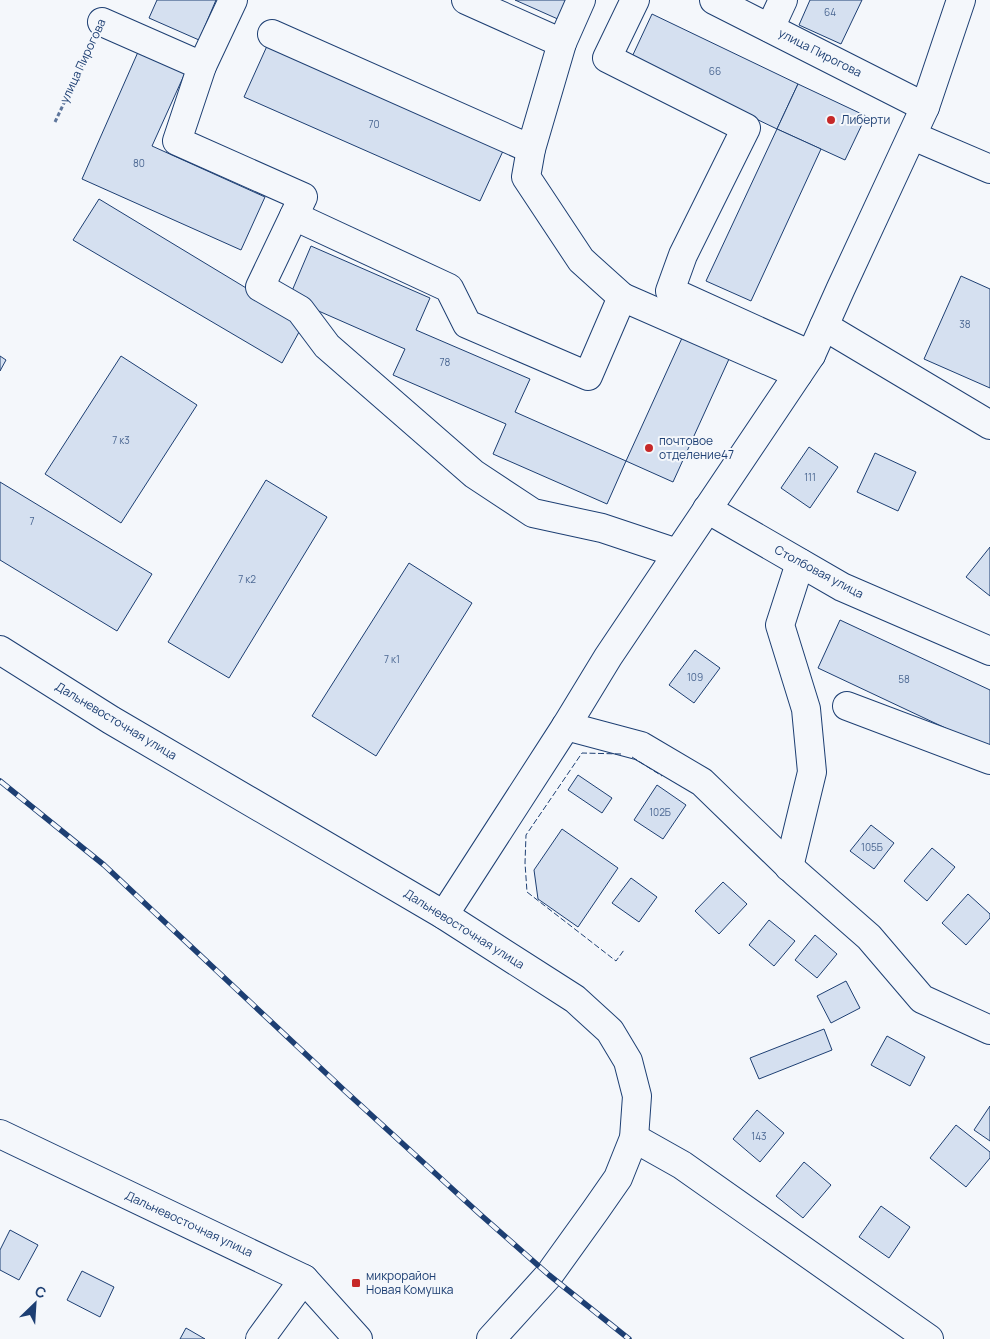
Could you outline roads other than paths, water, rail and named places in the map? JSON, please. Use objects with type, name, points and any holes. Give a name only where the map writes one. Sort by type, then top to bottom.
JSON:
[{"type":"street","points":[[233,0],[202,66],[176,141],[304,197],[260,287],[300,310],[326,346],[474,474],[533,512],[602,528],[677,553]]},
{"type":"street","points":[[466,0],[562,43]]},
{"type":"street","points":[[581,0],[562,43],[531,150],[526,177],[581,260],[622,297],[804,365]]},
{"type":"street","points":[[635,0],[608,58],[746,128],[683,255],[670,291],[804,365]]},
{"type":"street","name":"улица Пирогова","points":[[714,0],[926,107]]},
{"type":"street","points":[[770,28],[783,0]]},
{"type":"street","points":[[444,914],[566,726],[608,657],[804,365],[926,107],[961,0]]},
{"type":"street","points":[[102,22],[202,66]]},
{"type":"street","points":[[272,34],[531,150]]},
{"type":"street","points":[[913,136],[990,169]]},
{"type":"street","points":[[294,216],[449,288],[467,324],[588,376],[622,297]]},
{"type":"street","points":[[824,326],[990,425]]},
{"type":"street","name":"Столбовая улица","points":[[707,509],[842,587],[990,651]]},
{"type":"street","points":[[789,867],[812,772],[806,709],[780,625],[800,563]]},
{"type":"street","name":"Дальневосточная улица","points":[[0,650],[111,720],[444,914],[575,999],[610,1030],[628,1060],[637,1096],[634,1138],[618,1178],[549,1275],[491,1339]]},
{"type":"street","points":[[847,706],[990,760]]},
{"type":"street","points":[[566,726],[641,746],[702,782],[789,867],[869,937],[922,999],[990,1030]]},
{"type":"street","name":"Дальневосточная улица","points":[[0,1134],[304,1279],[358,1339]]},
{"type":"street","points":[[634,1138],[682,1165],[929,1339]]},
{"type":"street","points":[[260,1339],[304,1279]]},
{"type":"railway","points":[[0,781],[104,865],[345,1091],[482,1216],[549,1275],[629,1339]]},
{"type":"place","name":"Либерти","points":[[831,120]]},
{"type":"place","name":"почтовое отделение47","points":[[649,448]]},
{"type":"place","name":"микрорайон Новая Комушка","points":[[356,1283]]}]
